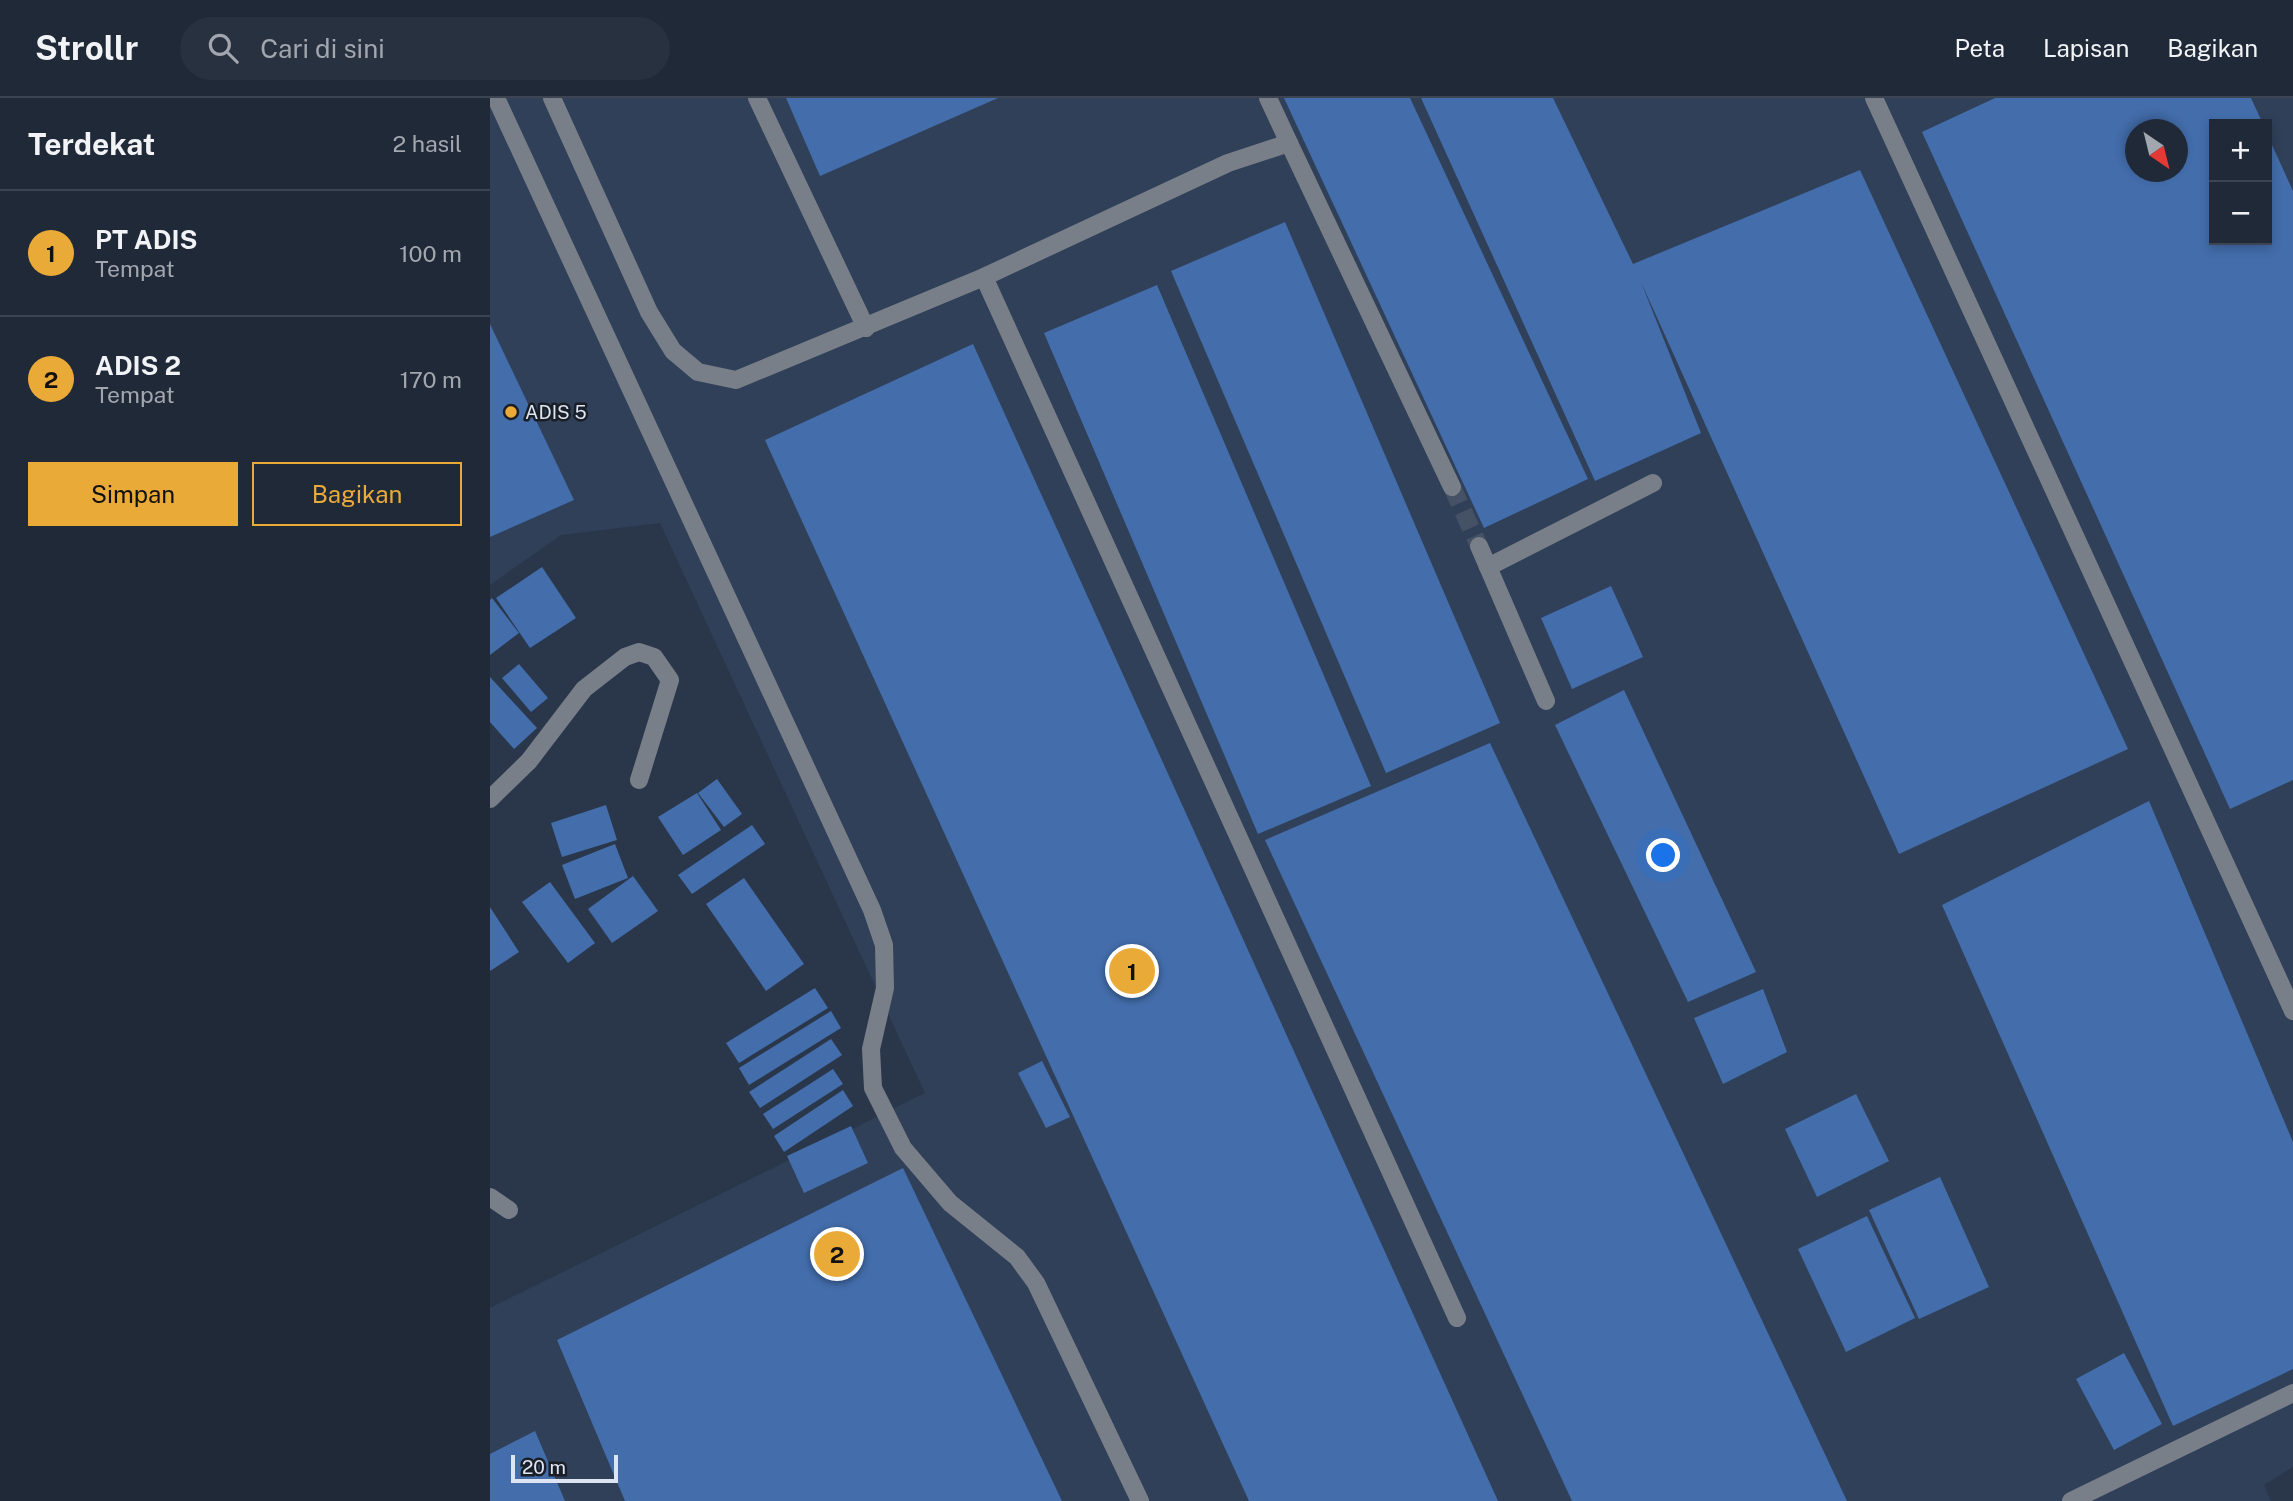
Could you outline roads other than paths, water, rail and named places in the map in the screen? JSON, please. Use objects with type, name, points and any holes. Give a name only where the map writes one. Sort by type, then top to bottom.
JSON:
[{"type":"street","points":[[496,98],[872,911],[884,945],[885,988],[871,1049],[873,1088],[903,1148],[950,1203],[1017,1257],[1036,1283],[1140,1501]]},
{"type":"street","points":[[552,98],[649,312],[673,351],[698,372],[736,380],[984,277],[1228,163],[1289,143]]},
{"type":"street","points":[[757,98],[866,328]]},
{"type":"street","points":[[1268,98],[1452,486]]},
{"type":"street","points":[[1880,100],[2293,1011]]},
{"type":"street","points":[[984,277],[1457,1318]]},
{"type":"street","points":[[1488,567],[1653,483]]},
{"type":"street","points":[[1479,546],[1546,701]]},
{"type":"street","points":[[490,799],[529,761],[584,690],[625,657],[639,652],[654,657],[670,680],[639,780]]},
{"type":"street","points":[[490,1197],[509,1210]]},
{"type":"street","points":[[2071,1501],[2293,1393]]},
{"type":"tunnel","points":[[1452,487],[1479,546]]},
{"type":"place","name":"ADIS 5","points":[[511,412]]},
{"type":"place","name":"PT ADIS","points":[[1132,971]]},
{"type":"place","name":"ADIS 2","points":[[837,1254]]}]
